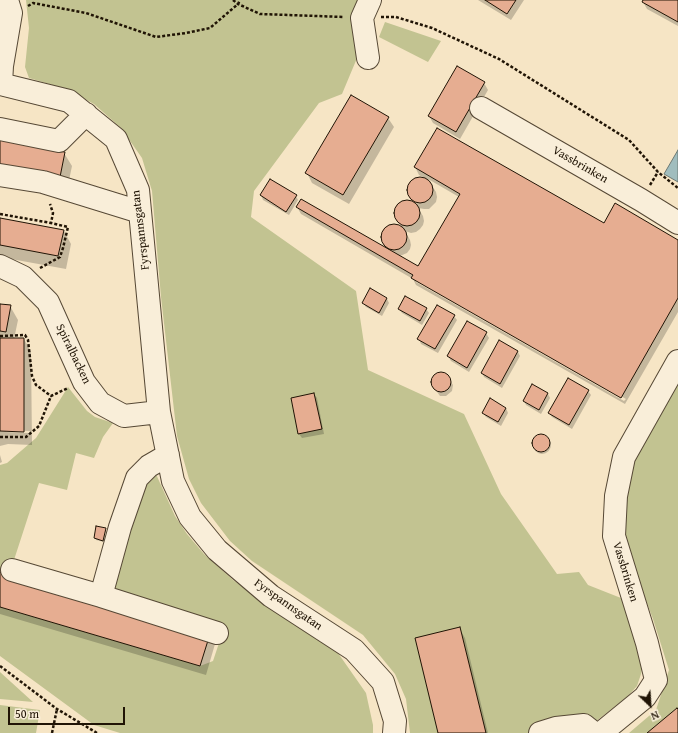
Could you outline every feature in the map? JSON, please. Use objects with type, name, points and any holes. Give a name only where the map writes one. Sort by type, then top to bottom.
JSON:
[{"type":"street","points":[[366,9],[368,58]]},
{"type":"street","points":[[0,84],[7,17]]},
{"type":"street","name":"Fyrspannsgatan","points":[[0,84],[69,101],[116,139],[138,190],[159,412],[173,481],[190,517],[217,550],[271,596],[354,650],[383,682],[395,721],[394,733]]},
{"type":"street","name":"Vassbrinken","points":[[481,108],[641,200],[678,224]]},
{"type":"street","points":[[0,129],[59,140],[86,114]]},
{"type":"street","points":[[0,175],[43,182],[140,212]]},
{"type":"street","name":"Spiralbacken","points":[[0,266],[23,277],[48,302],[84,382],[100,403],[124,416],[159,412]]},
{"type":"street","name":"Vassbrinken","points":[[601,733],[645,697],[656,680],[647,643],[614,536],[616,496],[624,457],[678,361]]},
{"type":"street","points":[[101,596],[120,527],[137,478],[149,466],[168,455]]},
{"type":"street","points":[[12,570],[101,596],[217,634]]},
{"type":"street","points":[[540,733],[556,728],[584,725],[594,733]]},
{"type":"path","points":[[233,0],[238,4],[260,14],[284,14],[311,17],[366,9],[432,28],[499,59],[629,140],[658,172],[678,188]]},
{"type":"path","points":[[7,17],[33,4],[86,13],[156,38],[210,28],[238,4],[240,0]]},
{"type":"path","points":[[51,223],[53,213]]},
{"type":"path","points":[[0,214],[68,227],[60,257],[53,261]]},
{"type":"path","points":[[0,336],[25,335],[28,340],[32,376],[36,385],[50,396]]},
{"type":"path","points":[[0,437],[26,437],[39,426],[50,396],[84,382]]},
{"type":"path","points":[[0,666],[57,709],[98,733]]},
{"type":"path","points":[[55,733],[52,732],[57,709]]},
{"type":"green space","points":[[26,0],[363,0],[360,51],[342,94],[319,103],[254,191],[251,217],[356,291],[368,370],[464,414],[501,494],[557,574],[579,572],[588,585],[626,600],[644,657],[637,686],[628,696],[581,733],[410,733],[406,699],[395,674],[363,635],[252,561],[230,541],[201,503],[189,479],[177,436],[161,297],[152,191],[142,158],[121,128],[94,104],[66,89],[29,78],[25,67],[29,28]]},
{"type":"green space","points":[[385,22],[441,41],[428,62],[379,37]]},
{"type":"green space","points":[[678,384],[678,733],[629,733],[656,710],[669,670],[653,619],[622,538],[625,502],[635,459]]},
{"type":"green space","points":[[68,387],[87,411],[95,417],[113,423],[103,437],[94,458],[76,453],[67,490],[39,483],[13,563],[0,571],[0,465],[7,463],[36,438]]},
{"type":"green space","points":[[155,472],[175,516],[187,534],[204,554],[233,580],[338,653],[366,693],[373,725],[373,733],[120,733],[94,725],[0,656],[0,607],[200,666],[213,661],[223,631],[109,592],[138,483]]},
{"type":"green space","points":[[0,672],[33,702],[0,699]]},
{"type":"green space","points":[[0,705],[40,710],[36,733],[0,733]]},
{"type":"water","points":[[678,150],[678,182],[664,174]]},
{"type":"building","points":[[485,0],[516,0],[507,14]]},
{"type":"building","points":[[643,0],[678,0],[678,22],[642,2]]},
{"type":"building","points":[[457,66],[485,82],[456,132],[428,116]]},
{"type":"building","points":[[351,95],[389,117],[343,195],[305,173]]},
{"type":"building","points":[[437,128],[604,223],[615,203],[678,240],[678,298],[621,398],[411,278],[413,275],[296,207],[301,199],[418,266],[460,194],[414,167]]},
{"type":"building","points":[[0,140],[65,152],[60,177],[0,166]]},
{"type":"building","points":[[420,177],[429,181],[433,190],[429,199],[420,203],[411,199],[407,190],[411,181]]},
{"type":"building","points":[[270,179],[297,195],[286,212],[260,195]]},
{"type":"building","points":[[407,200],[416,204],[420,213],[416,222],[407,226],[398,222],[394,213],[398,204]]},
{"type":"building","points":[[0,218],[64,230],[58,256],[0,245]]},
{"type":"building","points":[[394,224],[403,228],[407,237],[403,246],[394,250],[385,246],[381,237],[385,228]]},
{"type":"building","points":[[370,288],[387,298],[379,313],[362,303]]},
{"type":"building","points":[[405,296],[427,308],[420,321],[398,309]]},
{"type":"building","points":[[0,304],[11,305],[6,332],[0,331]]},
{"type":"building","points":[[437,305],[455,315],[435,349],[417,339]]},
{"type":"building","points":[[467,321],[487,332],[467,368],[447,356]]},
{"type":"building","points":[[0,338],[24,338],[24,432],[0,431]]},
{"type":"building","points":[[499,340],[518,351],[500,384],[481,373]]},
{"type":"building","points":[[441,372],[448,375],[451,382],[448,389],[441,392],[434,389],[431,382],[434,375]]},
{"type":"building","points":[[568,378],[589,390],[569,425],[548,413]]},
{"type":"building","points":[[532,384],[548,393],[539,410],[523,401]]},
{"type":"building","points":[[314,393],[322,429],[298,434],[291,398]]},
{"type":"building","points":[[490,398],[506,408],[498,422],[482,413]]},
{"type":"building","points":[[541,434],[545,435],[549,439],[549,447],[545,451],[541,452],[537,451],[533,447],[532,443],[533,439],[537,435]]},
{"type":"building","points":[[96,526],[106,528],[103,541],[94,538]]},
{"type":"building","points":[[0,572],[210,634],[200,666],[0,607]]},
{"type":"building","points":[[460,627],[486,733],[438,733],[415,638]]},
{"type":"building","points":[[677,708],[678,733],[647,733]]}]
